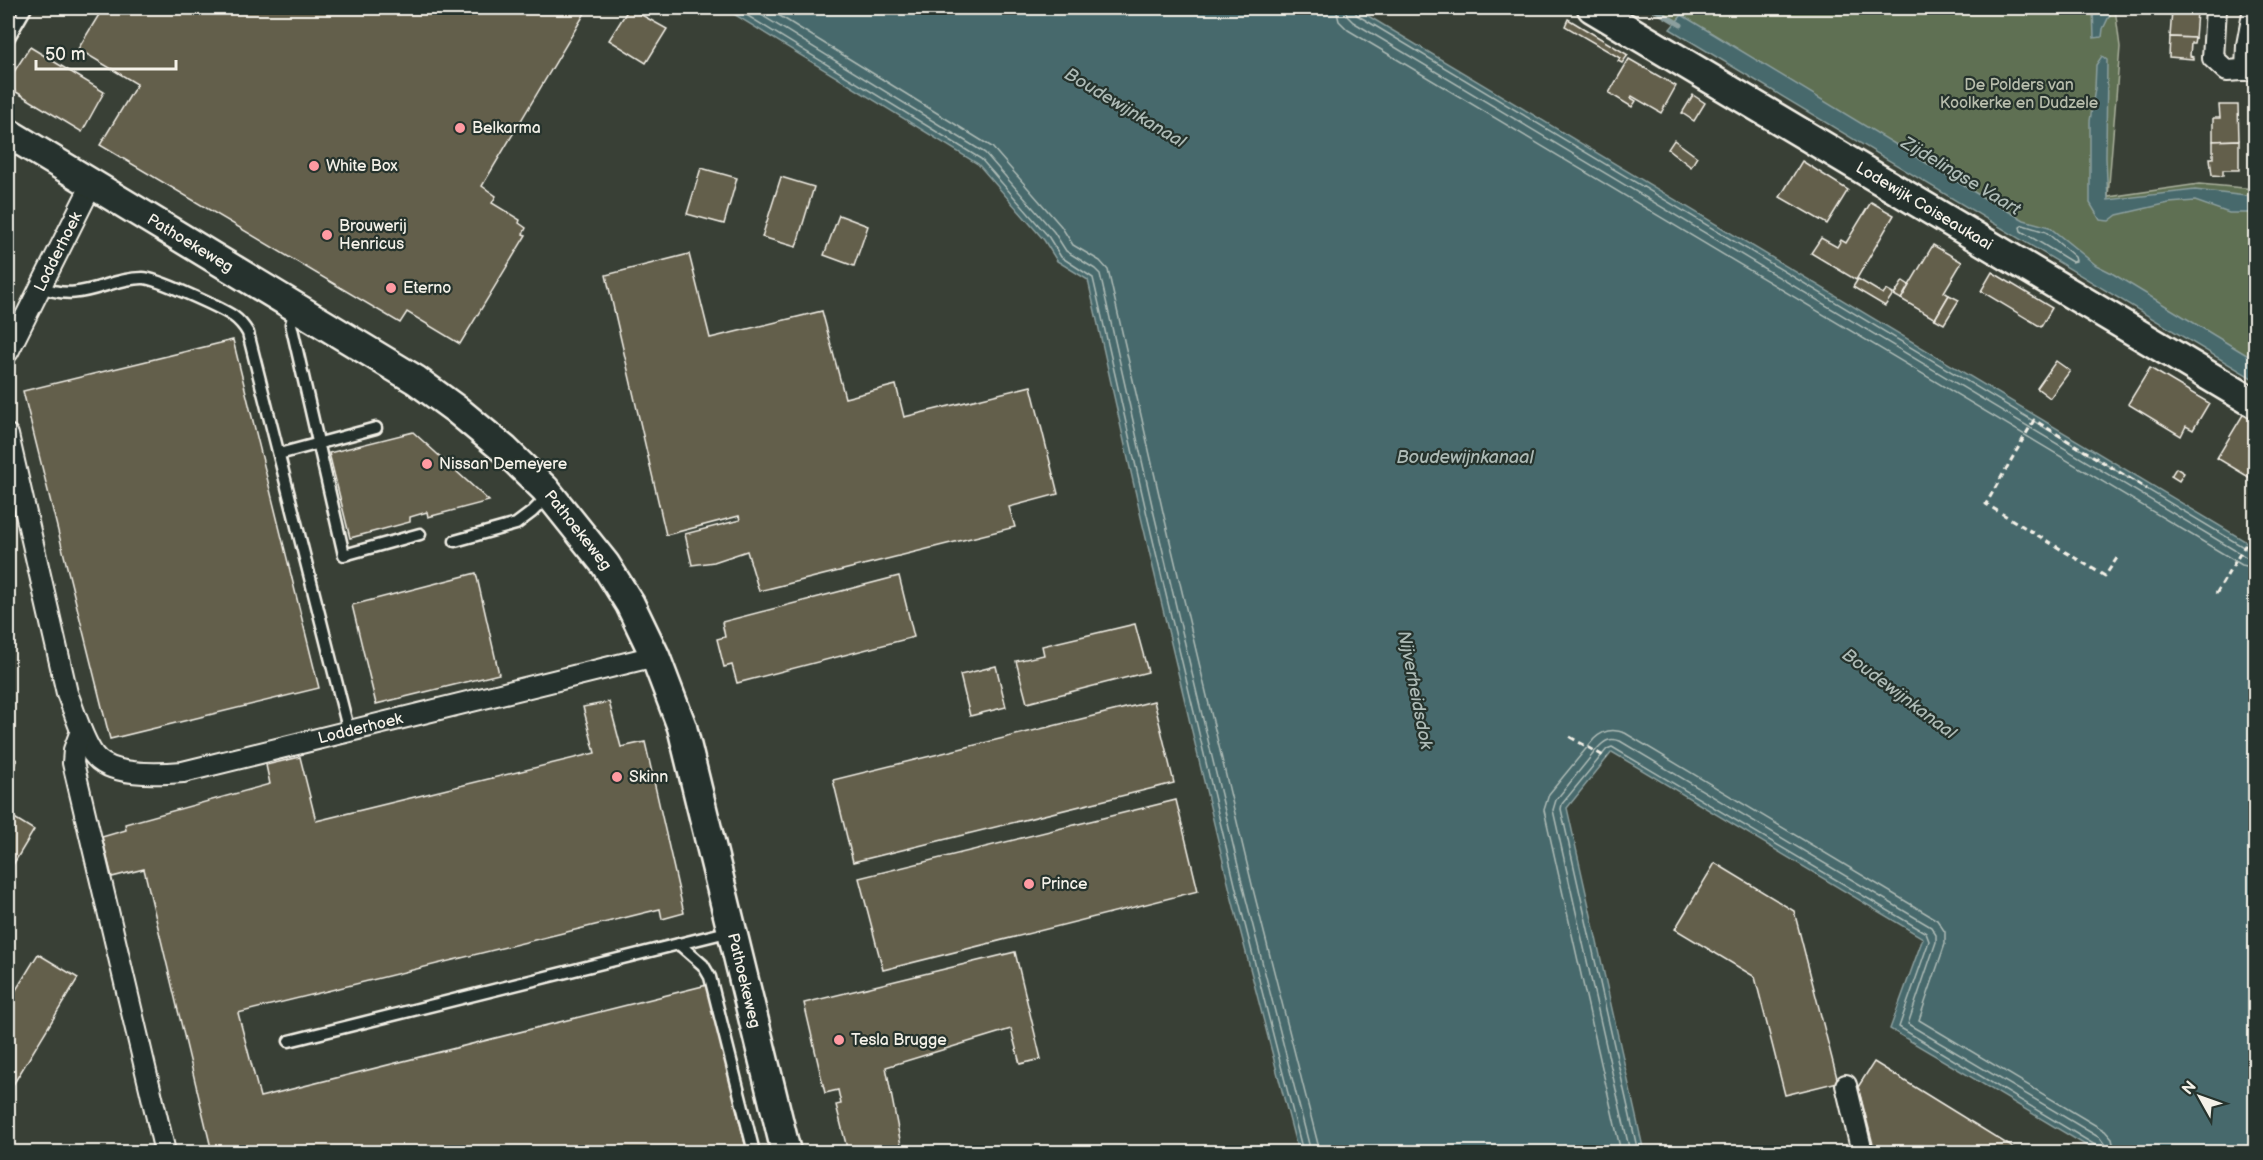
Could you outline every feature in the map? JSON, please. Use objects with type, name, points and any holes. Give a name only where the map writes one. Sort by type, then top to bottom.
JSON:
[{"type":"main road","name":"Lodewijk Coiseaukaai","points":[[1592,8],[2256,404]]},
{"type":"main road","name":"Pathoekeweg","points":[[13,123],[92,184],[407,374],[457,410],[505,450],[550,494],[605,564],[630,604],[655,656],[682,727],[786,1152]]},
{"type":"street","points":[[2216,8],[2213,58],[2227,71],[2251,69],[2247,45],[2254,8]]},
{"type":"street","name":"Lodderhoek","points":[[8,352],[92,184]]},
{"type":"street","name":"Lodderhoek","points":[[8,435],[68,693],[81,731],[93,755],[101,762],[121,770],[163,774],[183,772],[655,656]]},
{"type":"street","points":[[81,731],[74,750],[73,763],[165,1152]]},
{"type":"street","points":[[1846,1085],[1862,1152]]},
{"type":"lane","points":[[8,39],[26,8]]},
{"type":"lane","points":[[39,286],[58,292],[77,293],[145,278],[231,315],[244,326],[248,333],[349,732]]},
{"type":"lane","points":[[296,307],[291,324],[344,555],[420,534]]},
{"type":"lane","points":[[279,454],[376,428]]},
{"type":"lane","points":[[455,541],[516,524],[550,494]]},
{"type":"lane","points":[[289,1041],[732,931]]},
{"type":"lane","points":[[679,944],[704,964],[710,977],[754,1152]]},
{"type":"path","points":[[8,106],[13,123]]},
{"type":"path","points":[[2117,558],[2105,576],[1986,504],[2034,420],[2147,489]]},
{"type":"path","points":[[2216,594],[2247,542]]},
{"type":"path","points":[[1570,737],[1607,758]]},
{"type":"green space","name":"De Polders van Koolkerke en Dudzele","points":[[1650,8],[2115,8],[2120,47],[2108,197],[2199,184],[2255,189],[2255,370]]},
{"type":"water","name":"Boudewijnkanaal","points":[[724,8],[1355,8],[2255,547],[2255,1152],[2097,1152],[1890,1029],[1923,938],[1612,752],[1567,808],[1644,1152],[1298,1152],[1232,899],[1141,517],[1088,280],[1057,261],[1044,240],[978,164]]},
{"type":"water","points":[[2093,8],[2113,8],[2103,29],[2102,37],[2094,38]]},
{"type":"water","points":[[1682,15],[1984,198],[2024,220],[2049,227],[2096,265],[2255,360],[2255,380],[1670,29]]},
{"type":"water","points":[[2102,56],[2107,60],[2108,200],[2195,190],[2255,197],[2255,213],[2229,213],[2195,201],[2169,203],[2117,215],[2109,221],[2100,220],[2090,203],[2090,121],[2096,65]]},
{"type":"building","name":"White Box","points":[[103,8],[588,8],[482,186],[496,196],[492,203],[520,220],[519,223],[526,228],[523,234],[526,235],[460,344],[407,312],[400,323],[100,145],[137,84],[78,49]]},
{"type":"building","points":[[629,8],[667,29],[646,63],[609,40]]},
{"type":"building","points":[[2173,8],[2197,8],[2197,12],[2172,10]]},
{"type":"building","points":[[2172,10],[2197,12],[2195,38],[2170,37]]},
{"type":"building","points":[[1568,19],[1628,55],[1622,63],[1618,61],[1620,58],[1565,26]]},
{"type":"building","points":[[2170,37],[2195,38],[2194,43],[2191,43],[2190,56],[2193,59],[2169,57]]},
{"type":"building","points":[[30,47],[104,92],[82,132],[8,87],[8,81]]},
{"type":"building","points":[[1629,59],[1676,86],[1661,113],[1632,96],[1631,98],[1636,101],[1632,107],[1609,93]]},
{"type":"building","points":[[1693,95],[1705,103],[1694,121],[1682,113]]},
{"type":"building","points":[[2219,105],[2238,105],[2239,140],[2213,141],[2213,118],[2220,118]]},
{"type":"building","points":[[1674,140],[1697,157],[1691,167],[1668,149]]},
{"type":"building","points":[[2239,140],[2239,170],[2223,170],[2223,176],[2212,175],[2210,158],[2213,158],[2213,141]]},
{"type":"building","points":[[1802,161],[1848,190],[1827,224],[1780,197]]},
{"type":"building","points":[[701,168],[737,178],[724,224],[687,214]]},
{"type":"building","points":[[781,177],[814,187],[796,247],[762,237]]},
{"type":"building","points":[[1871,202],[1894,215],[1856,280],[1811,253],[1821,238],[1837,247],[1841,240],[1846,243]]},
{"type":"building","points":[[839,215],[868,226],[854,266],[824,255]]},
{"type":"building","points":[[1933,245],[1962,262],[1944,292],[1949,295],[1935,319],[1901,299]]},
{"type":"building","points":[[689,254],[710,338],[822,311],[845,398],[896,385],[904,417],[1031,386],[1058,494],[1009,507],[1015,527],[759,591],[747,551],[714,562],[692,565],[685,534],[740,520],[739,516],[666,535],[606,275]]},
{"type":"building","points":[[1992,272],[2052,308],[2041,327],[1981,291]]},
{"type":"building","points":[[1858,279],[1883,294],[1886,290],[1893,294],[1885,306],[1853,287]]},
{"type":"building","points":[[1903,281],[1909,285],[1901,299],[1894,295]]},
{"type":"building","points":[[1949,295],[1959,300],[1944,324],[1935,319]]},
{"type":"building","points":[[233,340],[319,688],[110,739],[23,391]]},
{"type":"building","points":[[2056,361],[2070,371],[2050,398],[2037,388]]},
{"type":"building","points":[[2150,368],[2209,403],[2193,430],[2186,426],[2181,436],[2128,404]]},
{"type":"building","points":[[2244,413],[2256,420],[2256,474],[2252,479],[2217,458]]},
{"type":"building","points":[[413,432],[489,501],[428,517],[427,512],[410,517],[410,522],[350,538],[329,453]]},
{"type":"building","points":[[2176,468],[2184,473],[2179,481],[2171,476]]},
{"type":"building","points":[[476,573],[499,674],[376,704],[352,605]]},
{"type":"building","points":[[899,576],[914,637],[737,683],[732,665],[724,667],[717,639],[725,637],[722,622]]},
{"type":"building","points":[[1135,624],[1148,672],[1027,703],[1016,661],[1044,655],[1042,646]]},
{"type":"building","points":[[996,666],[1006,707],[970,716],[960,675]]},
{"type":"building","points":[[1154,701],[1174,783],[853,862],[833,780]]},
{"type":"building","points":[[609,702],[621,747],[645,742],[684,913],[662,919],[660,909],[238,1013],[260,1097],[707,985],[747,1152],[212,1152],[144,869],[112,877],[102,837],[126,830],[125,824],[270,784],[266,765],[300,757],[316,821],[595,753],[583,707]]},
{"type":"building","points":[[8,754],[17,760],[8,777]]},
{"type":"building","name":"Prince","points":[[1176,800],[1198,891],[883,970],[859,878]]},
{"type":"building","points":[[8,814],[34,830],[8,873]]},
{"type":"building","points":[[1715,863],[1794,911],[1838,1082],[1785,1095],[1755,977],[1675,929]]},
{"type":"building","points":[[1015,952],[1041,1059],[1020,1064],[1011,1029],[886,1067],[901,1145],[877,1152],[848,1152],[836,1105],[841,1104],[838,1090],[825,1093],[804,1003]]},
{"type":"building","points":[[38,954],[78,978],[8,1093],[8,1003]]},
{"type":"building","points":[[1874,1062],[2020,1152],[1875,1152],[1858,1087]]},
{"type":"waterway","name":"Zijdelingse Vaart","points":[[1652,8],[1681,25]]},
{"type":"place","name":"Belkarma","points":[[460,128]]},
{"type":"place","name":"White Box","points":[[314,166]]},
{"type":"place","name":"Brouwerij Henricus","points":[[327,235]]},
{"type":"place","name":"Eterno","points":[[391,288]]},
{"type":"place","name":"Nissan Demeyere","points":[[427,464]]},
{"type":"place","name":"Skinn","points":[[617,777]]},
{"type":"place","name":"Prince","points":[[1029,884]]},
{"type":"place","name":"Tesla Brugge","points":[[839,1040]]},
{"type":"water label","name":"Nijverheidsdok","points":[[1415,690]]}]
